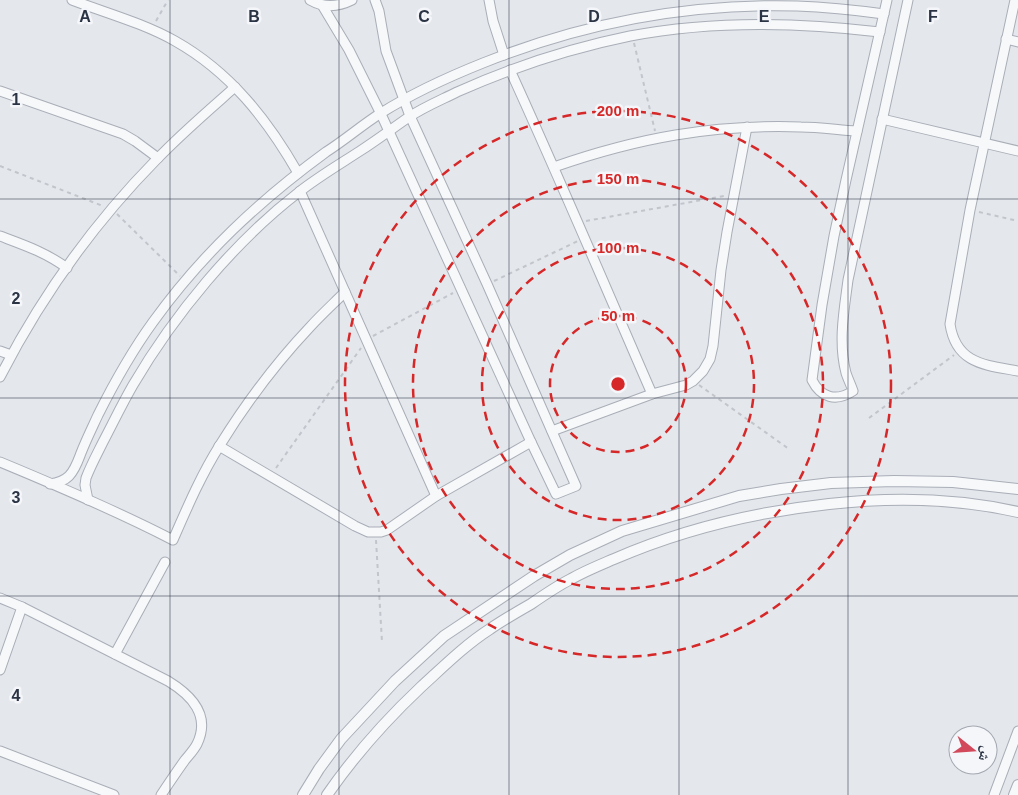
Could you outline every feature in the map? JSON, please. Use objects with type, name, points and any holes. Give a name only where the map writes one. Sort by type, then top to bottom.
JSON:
[{"type":"street","points":[[72,0],[152,30],[196,54],[216,69],[253,105],[284,148],[298,173]]},
{"type":"street","points":[[310,0],[322,5],[337,6],[352,0]]},
{"type":"street","points":[[322,5],[349,50],[381,114],[556,494],[576,486],[410,116],[386,51],[375,0]]},
{"type":"street","points":[[489,0],[493,21],[504,55]]},
{"type":"street","points":[[887,0],[846,180],[822,305],[812,380],[820,392],[833,397],[847,395],[853,391],[846,373],[842,348],[842,322],[848,280],[908,0]]},
{"type":"street","points":[[1015,0],[970,210],[950,324],[951,334],[955,343],[968,358],[978,363],[1018,371]]},
{"type":"street","points":[[50,484],[63,480],[76,465],[98,415],[123,368],[153,323],[210,252],[238,224],[298,173],[381,114],[404,100],[453,76],[504,55],[544,41],[625,20],[700,10],[753,6],[797,6],[884,14]]},
{"type":"street","points":[[88,500],[85,485],[86,478],[121,406],[151,355],[225,260],[300,191],[410,116],[442,99],[510,70],[550,56],[632,36],[698,27],[757,23],[832,26],[880,32]]},
{"type":"street","points":[[1006,40],[1018,42]]},
{"type":"street","points":[[510,70],[652,394]]},
{"type":"street","points":[[0,377],[47,294],[112,209],[158,158],[235,87]]},
{"type":"street","points":[[0,91],[122,134],[158,158]]},
{"type":"street","points":[[882,119],[1018,151]]},
{"type":"street","points":[[554,167],[622,146],[656,138],[702,131],[748,127],[802,127],[857,132]]},
{"type":"street","points":[[552,431],[652,394],[686,385],[703,371],[710,359],[713,346],[721,270],[748,127]]},
{"type":"street","points":[[300,191],[436,496]]},
{"type":"street","points":[[0,236],[47,254],[66,268]]},
{"type":"street","points":[[0,462],[148,527],[173,540],[195,491],[219,446],[248,402],[277,363],[310,326],[345,292]]},
{"type":"street","points":[[0,351],[11,355]]},
{"type":"street","points":[[219,446],[361,530],[381,532],[392,527],[436,496],[531,442]]},
{"type":"street","points":[[83,448],[97,454]]},
{"type":"street","points":[[303,795],[341,739],[395,681],[444,636],[534,576],[570,555],[622,531],[739,496],[831,483],[894,480],[953,482],[1018,489]]},
{"type":"street","points":[[327,795],[354,759],[396,711],[464,648],[489,629],[571,578],[629,552],[669,538],[752,515],[831,504],[878,500],[935,501],[978,504],[1018,512]]},
{"type":"street","points":[[115,654],[165,562]]},
{"type":"street","points":[[0,598],[22,607],[168,682],[182,690],[193,701],[199,713],[201,725],[197,744],[161,795]]},
{"type":"street","points":[[0,670],[22,607]]},
{"type":"street","points":[[994,795],[1018,731]]},
{"type":"street","points":[[0,752],[114,795]]},
{"type":"street","points":[[1014,795],[1018,785]]},
{"type":"path","points":[[152,30],[168,0]]},
{"type":"path","points":[[632,36],[656,138]]},
{"type":"path","points":[[0,166],[112,209],[185,281]]},
{"type":"path","points":[[577,222],[734,194]]},
{"type":"path","points":[[970,210],[1018,221]]},
{"type":"path","points":[[487,284],[584,238]]},
{"type":"path","points":[[270,476],[366,340],[461,289]]},
{"type":"path","points":[[869,418],[960,350]]},
{"type":"path","points":[[693,381],[789,449]]},
{"type":"path","points":[[376,532],[382,642]]}]
